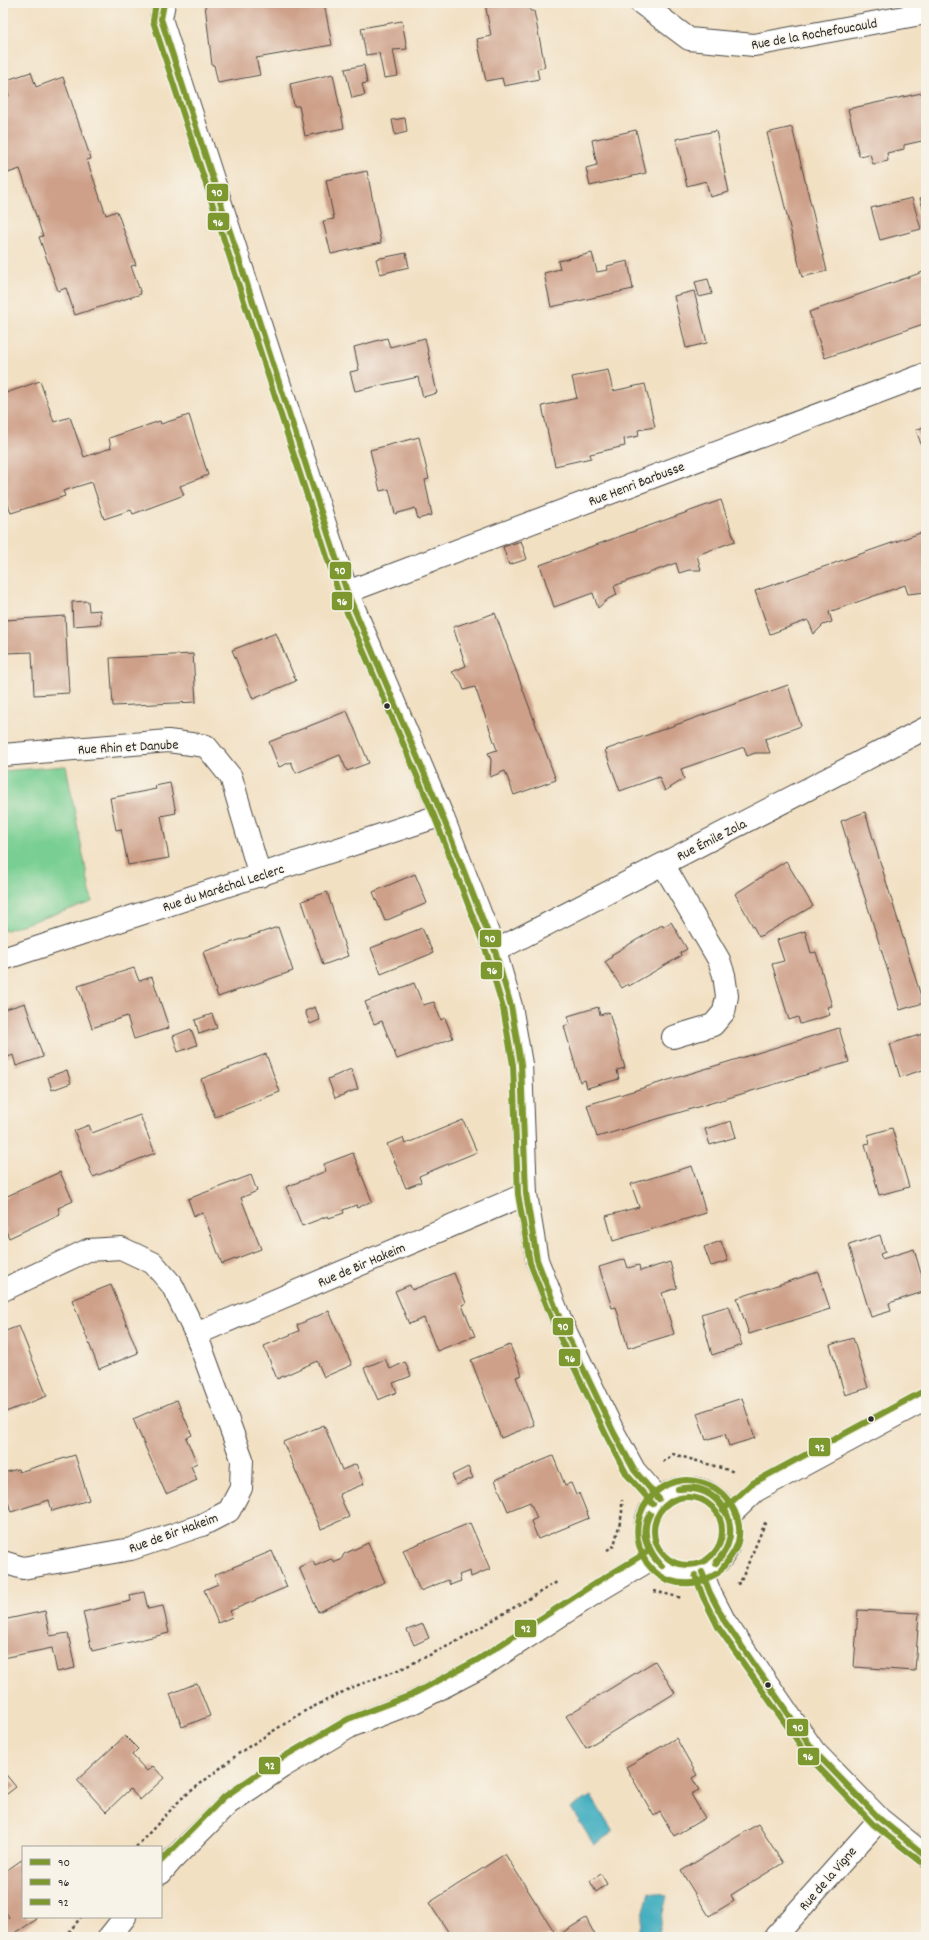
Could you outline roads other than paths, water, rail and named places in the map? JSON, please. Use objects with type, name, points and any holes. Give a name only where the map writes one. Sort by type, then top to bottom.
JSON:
[{"type":"street","points":[[164,3],[162,19],[347,592],[442,815],[495,951],[511,1006],[521,1064],[526,1194],[537,1260],[562,1324],[634,1470],[659,1499]]},
{"type":"street","name":"Rue de la Rochefoucauld","points":[[641,3],[689,39],[754,45],[926,13]]},
{"type":"street","name":"Rue Henri Barbusse","points":[[347,592],[926,374]]},
{"type":"street","name":"Rue Émile Zola","points":[[495,951],[926,728]]},
{"type":"street","name":"Rue Rhin et Danube","points":[[3,755],[168,741],[206,746],[231,777],[260,876]]},
{"type":"street","name":"Rue du Maréchal Leclerc","points":[[3,959],[122,919],[260,876],[442,815]]},
{"type":"street","points":[[663,864],[718,960],[724,975],[727,996],[724,1012],[713,1025],[673,1037]]},
{"type":"street","name":"Rue de Bir Hakeim","points":[[196,1334],[526,1194]]},
{"type":"street","name":"Rue de Bir Hakeim","points":[[3,1290],[88,1250],[121,1248],[153,1263],[172,1285],[196,1334],[242,1459],[241,1488],[229,1511],[202,1525],[131,1550],[23,1568],[3,1562]]},
{"type":"street","points":[[729,1516],[755,1491],[926,1399]]},
{"type":"street","points":[[684,1488],[698,1489],[712,1494],[722,1504],[729,1516],[732,1530],[730,1544],[724,1556],[714,1566],[702,1572],[689,1575],[675,1573],[663,1567],[653,1558],[647,1547],[644,1534],[645,1521],[650,1509],[659,1499],[670,1491],[684,1488]]},
{"type":"street","points":[[162,1872],[229,1803],[282,1767],[351,1726],[414,1702],[481,1667],[601,1589],[653,1558]]},
{"type":"street","points":[[702,1572],[710,1593],[725,1622],[814,1751],[880,1819],[926,1856]]},
{"type":"street","name":"Rue de la Vigne","points":[[775,1937],[880,1819]]},
{"type":"street","points":[[108,1937],[124,1918]]},
{"type":"water","points":[[591,1796],[613,1832],[594,1845],[571,1808]]},
{"type":"water","points":[[649,1892],[667,1896],[657,1937],[638,1936]]}]
